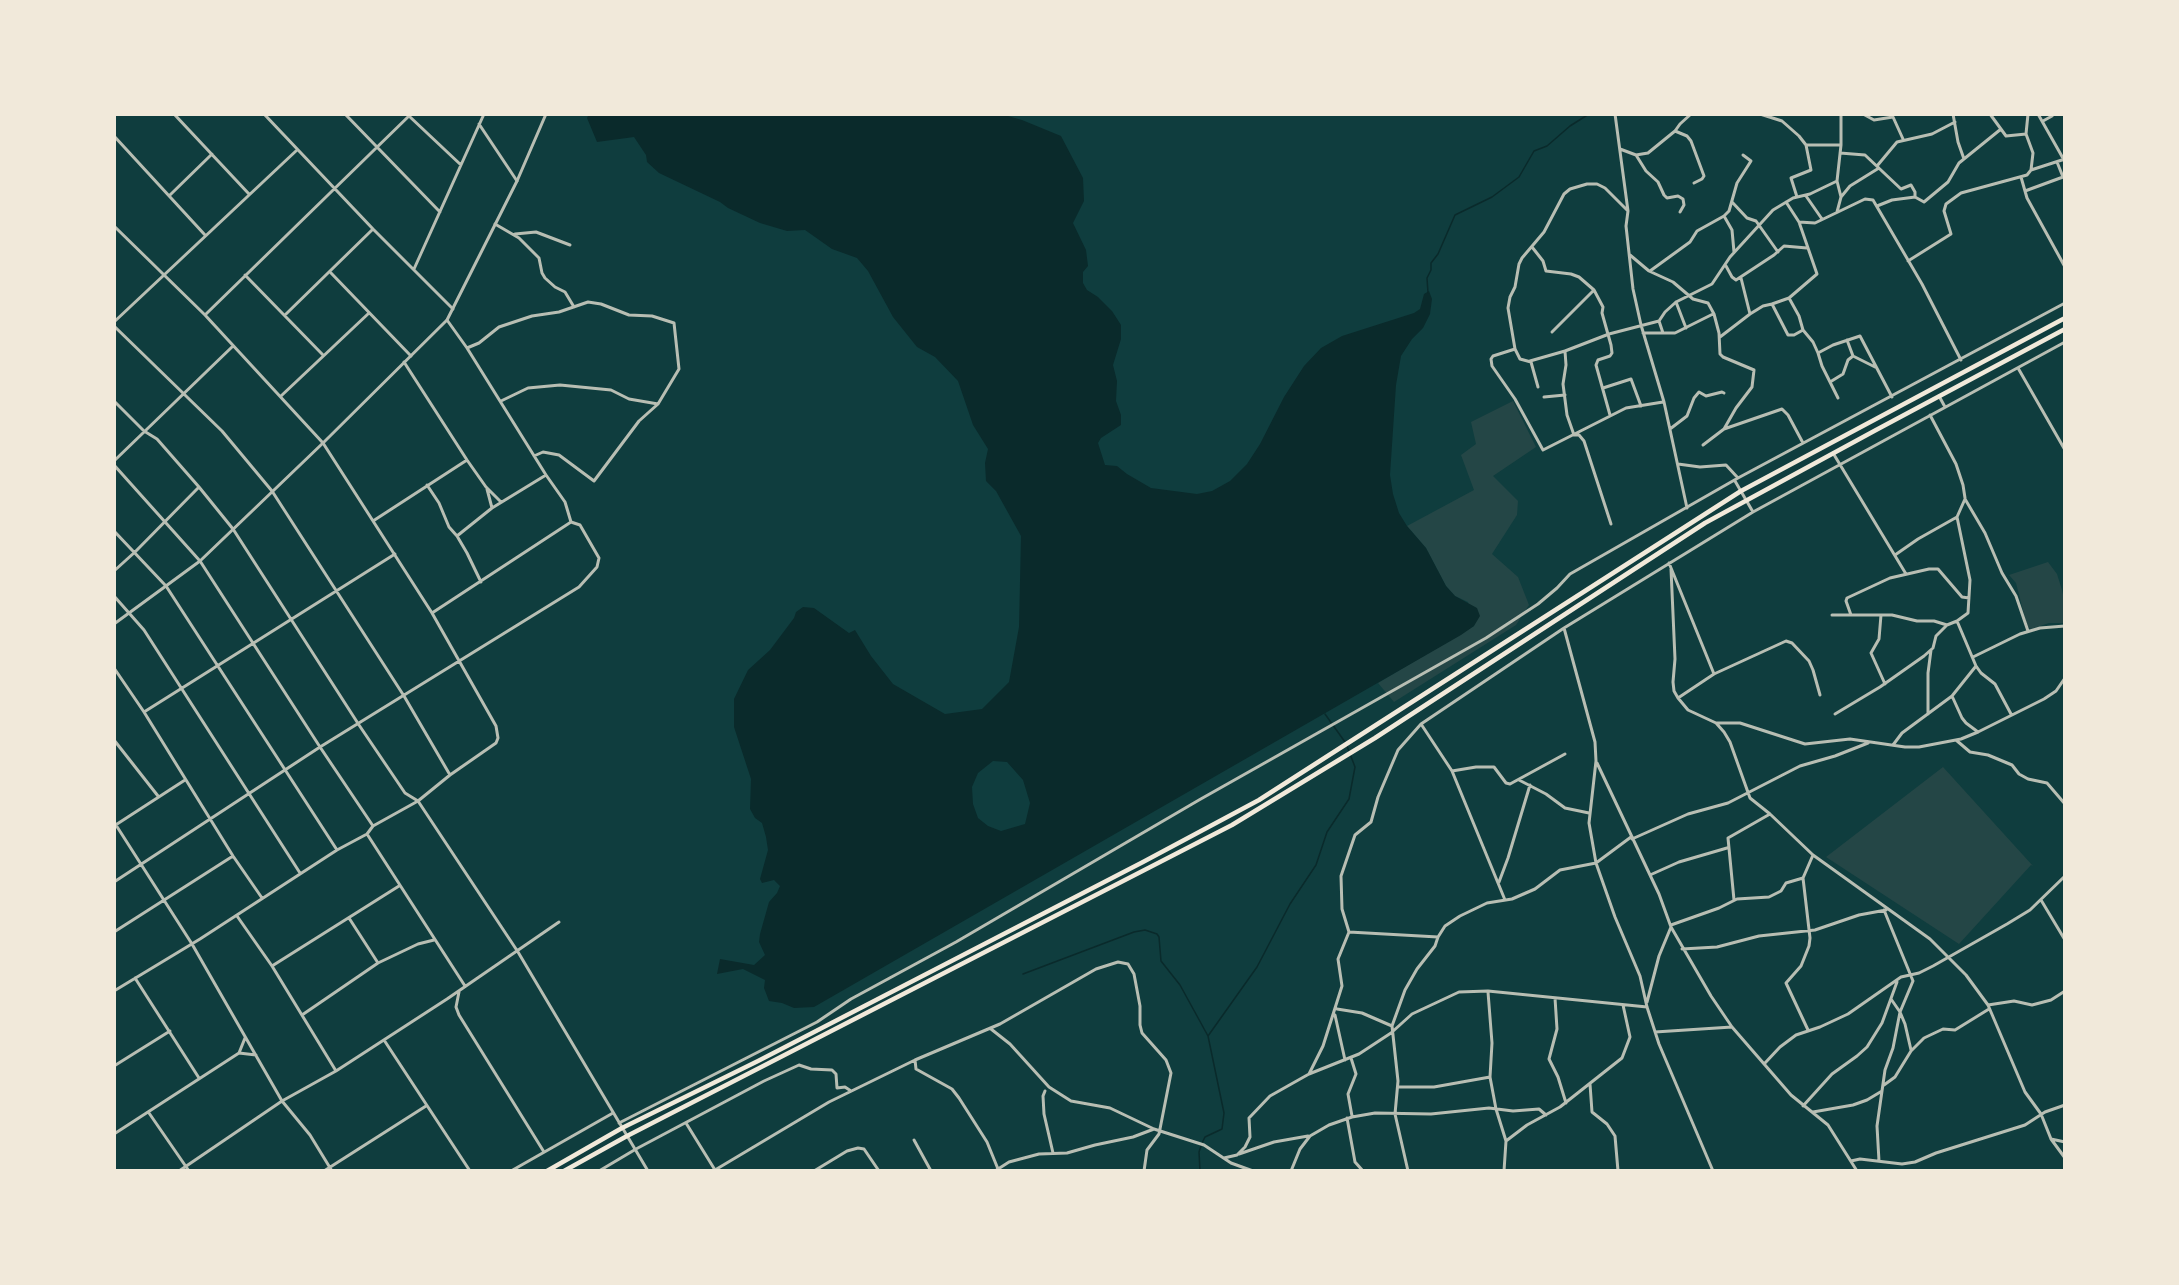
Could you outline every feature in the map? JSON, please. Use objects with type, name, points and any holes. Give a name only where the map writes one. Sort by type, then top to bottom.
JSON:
[{"type":"highway","points":[[547,1171],[621,1125],[758,1061],[1259,800],[1741,491],[2065,318]]},
{"type":"highway","points":[[564,1171],[627,1136],[1212,836],[1376,738],[1705,523],[2065,329]]},
{"type":"street","points":[[174,114],[249,194]]},
{"type":"street","points":[[264,114],[373,230],[453,309]]},
{"type":"street","points":[[345,114],[440,212]]},
{"type":"street","points":[[414,269],[484,114]]},
{"type":"street","points":[[114,624],[200,561],[447,320],[517,181],[546,114]]},
{"type":"street","points":[[1615,114],[1628,211],[1626,226],[1633,289],[1643,333],[1664,402],[1687,508]]},
{"type":"street","points":[[1619,148],[1636,155],[1648,153],[1691,114]]},
{"type":"street","points":[[1760,114],[1782,121],[1799,136],[1806,146],[1811,170],[1791,178],[1797,197]]},
{"type":"street","points":[[1841,114],[1838,181],[1841,197]]},
{"type":"street","points":[[1863,114],[1875,120],[1893,117],[1903,139]]},
{"type":"street","points":[[1953,114],[1964,159]]},
{"type":"street","points":[[1990,114],[2008,137],[2026,134]]},
{"type":"street","points":[[1908,261],[1951,234],[1944,212],[1946,204],[1962,193],[2027,176],[2031,170],[2032,147],[2026,134],[2028,114]]},
{"type":"street","points":[[2031,170],[2064,160],[2038,114]]},
{"type":"street","points":[[2043,121],[2053,114]]},
{"type":"street","points":[[205,315],[410,115],[461,165]]},
{"type":"street","points":[[1837,212],[1841,197],[1850,186],[1878,166],[1892,147],[1903,139],[1932,134],[1955,122]]},
{"type":"street","points":[[479,124],[517,181]]},
{"type":"street","points":[[1876,206],[1892,200],[1915,197],[1925,201],[1948,182],[1964,159],[2001,129]]},
{"type":"street","points":[[1675,130],[1687,136],[1691,141],[1704,176],[1694,183]]},
{"type":"street","points":[[114,136],[205,235]]},
{"type":"street","points":[[1806,146],[1841,145]]},
{"type":"street","points":[[297,150],[114,324],[222,431],[272,491],[404,696],[450,775]]},
{"type":"street","points":[[1840,153],[1865,155],[1901,189],[1911,185],[1915,197]]},
{"type":"street","points":[[170,195],[212,154]]},
{"type":"street","points":[[1636,155],[1646,171],[1658,182],[1667,198],[1678,196],[1683,199],[1684,205],[1680,212]]},
{"type":"street","points":[[1649,271],[1690,242],[1697,231],[1724,216],[1732,202],[1737,183],[1751,161],[1743,155]]},
{"type":"street","points":[[2025,191],[2063,177],[2057,162]]},
{"type":"street","points":[[2021,177],[2025,191],[2065,267]]},
{"type":"street","points":[[1628,211],[1605,188],[1597,184],[1576,187],[1564,194],[1544,232],[1519,264],[1515,287],[1508,303],[1515,349],[1520,359],[1530,361],[1565,351],[1609,334],[1659,321],[1676,302],[1712,284],[1734,252],[1773,210],[1797,197],[1806,196],[1838,181]]},
{"type":"street","points":[[1806,196],[1822,219]]},
{"type":"street","points":[[1799,222],[1812,223],[1868,198],[1873,200],[1961,360]]},
{"type":"street","points":[[1732,202],[1747,218],[1756,221],[1778,252]]},
{"type":"street","points":[[1720,337],[1763,306],[1789,298],[1817,274],[1799,222],[1786,202]]},
{"type":"street","points":[[1724,216],[1732,230],[1734,252]]},
{"type":"street","points":[[495,224],[513,234],[539,258],[542,273],[555,287],[565,292],[574,307]]},
{"type":"street","points":[[114,226],[205,315],[323,443],[432,613],[460,660],[498,733],[496,743],[418,801],[374,826],[367,834],[337,850],[192,944],[114,991]]},
{"type":"street","points":[[285,315],[373,230]]},
{"type":"street","points":[[513,234],[536,232],[570,245]]},
{"type":"street","points":[[1725,264],[1734,279],[1788,245],[1807,248]]},
{"type":"street","points":[[1532,247],[1543,261],[1546,272],[1579,277],[1594,290],[1603,307],[1602,313],[1612,353],[1598,360],[1596,365],[1610,415]]},
{"type":"street","points":[[1629,254],[1649,271],[1673,282],[1695,300],[1708,303],[1714,314],[1720,337],[1720,354],[1752,368],[1754,373],[1752,387],[1724,429]]},
{"type":"street","points":[[331,273],[411,356]]},
{"type":"street","points":[[245,275],[323,355]]},
{"type":"street","points":[[1740,277],[1750,314]]},
{"type":"street","points":[[1552,332],[1594,290]]},
{"type":"street","points":[[1789,298],[1799,316],[1803,330],[1813,342],[1838,398]]},
{"type":"street","points":[[1676,302],[1686,328]]},
{"type":"street","points":[[467,348],[479,343],[499,327],[532,316],[593,303],[629,315],[652,316],[674,323],[679,369],[658,404],[639,421],[594,481],[559,455],[543,452],[534,456]]},
{"type":"street","points":[[621,1125],[816,1022],[851,999],[956,942],[1199,800],[1486,638],[1538,604],[1570,574],[1803,443],[2065,303]]},
{"type":"street","points":[[1772,304],[1788,335],[1794,336],[1803,330]]},
{"type":"street","points":[[280,396],[369,313]]},
{"type":"street","points":[[1643,333],[1675,333],[1714,314]]},
{"type":"street","points":[[447,320],[565,502],[571,522]]},
{"type":"street","points":[[1659,321],[1663,333]]},
{"type":"street","points":[[1818,353],[1847,339],[1860,336],[1892,397]]},
{"type":"street","points":[[1847,339],[1853,356],[1877,368]]},
{"type":"street","points":[[1309,1074],[1336,1009],[1342,986],[1338,959],[1349,932],[1342,909],[1340,881],[1350,843],[1358,831],[1371,822],[1378,797],[1398,750],[1421,724],[1564,628],[1753,512],[2065,342]]},
{"type":"street","points":[[114,460],[232,346]]},
{"type":"street","points":[[1515,349],[1493,356],[1492,366],[1515,399],[1543,450],[1626,408],[1664,402]]},
{"type":"street","points":[[1565,351],[1566,365],[1563,384],[1567,415],[1574,435]]},
{"type":"street","points":[[1830,382],[1843,374],[1848,360],[1853,356]]},
{"type":"street","points":[[1530,361],[1538,387]]},
{"type":"street","points":[[404,362],[467,460],[486,487],[501,502]]},
{"type":"street","points":[[2017,368],[2065,450]]},
{"type":"street","points":[[1603,388],[1631,380],[1641,406]]},
{"type":"street","points":[[500,401],[528,388],[560,385],[611,390],[629,399],[658,404]]},
{"type":"street","points":[[1670,430],[1687,416],[1699,392],[1706,396],[1724,393]]},
{"type":"street","points":[[1544,396],[1565,395]]},
{"type":"street","points":[[1939,396],[1945,407]]},
{"type":"street","points":[[114,401],[144,431],[157,439],[233,529],[359,725],[405,793],[418,801],[518,952],[648,1171]]},
{"type":"street","points":[[1703,445],[1724,429],[1779,408],[1788,415],[1803,443]]},
{"type":"street","points":[[1930,415],[1956,464],[1965,499],[1985,533],[2002,573],[2014,591],[2028,631]]},
{"type":"street","points":[[1574,435],[1579,435],[1584,441],[1611,524]]},
{"type":"street","points":[[1833,453],[1906,574]]},
{"type":"street","points":[[373,521],[467,460]]},
{"type":"street","points":[[1678,464],[1700,467],[1726,465],[1753,512]]},
{"type":"street","points":[[114,465],[200,561],[374,826]]},
{"type":"street","points":[[457,536],[492,508],[546,475]]},
{"type":"street","points":[[427,485],[481,582]]},
{"type":"street","points":[[114,571],[199,487]]},
{"type":"street","points":[[486,487],[492,508]]},
{"type":"street","points":[[1928,714],[1928,673],[1931,650],[1936,636],[1947,625],[1969,612],[1969,576],[1957,517],[1965,499]]},
{"type":"street","points":[[1895,555],[1957,517]]},
{"type":"street","points":[[432,613],[571,522]]},
{"type":"street","points":[[114,882],[320,747],[579,587],[594,573],[600,563],[580,525],[571,522]]},
{"type":"street","points":[[114,531],[166,586],[337,850]]},
{"type":"street","points":[[144,712],[395,554]]},
{"type":"street","points":[[1669,563],[1714,674]]},
{"type":"street","points":[[1851,615],[1847,598],[1874,584],[1936,568],[1962,597],[1969,598]]},
{"type":"street","points":[[1671,569],[1674,691],[1692,712],[1716,723],[1740,723],[1805,744],[1850,739],[1914,748],[1956,740],[1978,732],[2044,699],[2056,691],[2065,680]]},
{"type":"street","points":[[114,596],[144,630],[300,873]]},
{"type":"street","points":[[1832,615],[1881,615],[1917,621],[1934,621],[1947,625]]},
{"type":"street","points":[[1881,615],[1879,639],[1871,653],[1885,684]]},
{"type":"street","points":[[1957,621],[1976,666],[1995,684],[2011,715]]},
{"type":"street","points":[[1973,657],[2012,636],[2028,631],[2065,626]]},
{"type":"street","points":[[1564,628],[1592,729],[1596,761],[1589,813],[1596,863],[1615,917],[1640,976],[1655,1032],[1677,1090],[1713,1171]]},
{"type":"street","points":[[1678,698],[1714,674],[1786,641],[1792,643],[1809,661],[1814,670],[1820,695]]},
{"type":"street","points":[[1835,714],[1885,684],[1931,650]]},
{"type":"street","points":[[1893,746],[1902,733],[1952,696],[1976,666]]},
{"type":"street","points":[[114,668],[144,712],[232,856],[262,898]]},
{"type":"street","points":[[1952,696],[1962,718],[1978,732]]},
{"type":"street","points":[[1716,723],[1730,742],[1746,793],[1813,855],[1886,910],[1930,939],[1950,956],[1971,980],[1988,1007],[2025,1092],[2041,1114],[2050,1139],[2065,1158]]},
{"type":"street","points":[[1421,724],[1452,771],[1505,900]]},
{"type":"street","points":[[114,740],[158,796]]},
{"type":"street","points":[[1956,740],[1970,752],[1988,755],[2012,765],[2019,774],[2028,779],[2047,783],[2065,804]]},
{"type":"street","points":[[1408,1171],[1395,1114],[1398,1087],[1392,1026],[1405,990],[1445,926],[1487,903],[1505,900],[1535,889],[1560,870],[1596,863],[1632,838],[1688,814],[1728,803],[1800,766],[1835,756],[1870,742]]},
{"type":"street","points":[[1452,771],[1494,767],[1508,784],[1565,754]]},
{"type":"street","points":[[1596,761],[1659,894],[1682,949],[1732,1027],[1791,1095],[1828,1125],[1857,1171]]},
{"type":"street","points":[[185,780],[115,824],[192,944],[282,1101],[310,1135],[331,1169]]},
{"type":"street","points":[[1519,780],[1565,808],[1589,813]]},
{"type":"street","points":[[1499,882],[1530,785]]},
{"type":"street","points":[[1734,900],[1728,838],[1770,814]]},
{"type":"street","points":[[367,834],[465,986]]},
{"type":"street","points":[[1650,875],[1679,862],[1728,848]]},
{"type":"street","points":[[1808,1030],[1786,983],[1801,966],[1810,938],[1803,878],[1813,855]]},
{"type":"street","points":[[114,932],[232,856]]},
{"type":"street","points":[[1765,1064],[1789,1040],[1848,1014],[1904,975],[1919,973],[2020,917],[2065,876]]},
{"type":"street","points":[[1647,1006],[1659,956],[1671,926],[1743,897],[1769,897],[1781,891],[1786,883],[1803,878]]},
{"type":"street","points":[[272,966],[399,886]]},
{"type":"street","points":[[2041,900],[2065,940]]},
{"type":"street","points":[[1682,949],[1717,947],[1759,936],[1809,931],[1886,910]]},
{"type":"street","points":[[1879,1161],[1876,1126],[1885,1070],[1893,1048],[1900,1012],[1913,984],[1886,910]]},
{"type":"street","points":[[236,915],[272,966],[336,1071]]},
{"type":"street","points":[[349,918],[378,963]]},
{"type":"street","points":[[179,1171],[282,1101],[336,1071],[384,1040],[560,922]]},
{"type":"street","points":[[1349,932],[1438,937]]},
{"type":"street","points":[[302,1015],[378,963],[403,950],[434,940]]},
{"type":"street","points":[[686,1123],[715,1171],[828,1102],[915,1060],[991,1029],[1096,969],[1116,962],[1125,962],[1134,974],[1142,1033],[1166,1060],[1170,1068],[1170,1080],[1160,1131],[1147,1150],[1143,1171]]},
{"type":"street","points":[[135,978],[199,1078]]},
{"type":"street","points":[[1803,1106],[1832,1074],[1867,1047],[1882,1023],[1897,980]]},
{"type":"street","points":[[460,990],[456,1007],[459,1015],[544,1152]]},
{"type":"street","points":[[1883,1085],[1895,1077],[1911,1051],[1931,1033],[1943,1029],[1954,1030],[1988,1007],[2014,1001],[2032,1005],[2065,991]]},
{"type":"street","points":[[1237,1155],[1245,1147],[1250,1137],[1251,1115],[1270,1096],[1309,1074],[1351,1058],[1375,1045],[1412,1014],[1459,992],[1488,992],[1647,1006]]},
{"type":"street","points":[[1488,992],[1492,1043],[1490,1077],[1496,1109],[1506,1141],[1504,1171]]},
{"type":"street","points":[[1555,998],[1557,1031],[1549,1059],[1558,1077],[1566,1103]]},
{"type":"street","points":[[1891,999],[1900,1012],[1909,1035],[1911,1051]]},
{"type":"street","points":[[1506,1141],[1527,1125],[1566,1103],[1622,1058],[1629,1043],[1630,1034],[1623,1005]]},
{"type":"street","points":[[1336,1009],[1362,1013],[1392,1026]]},
{"type":"street","points":[[1334,1014],[1345,1060]]},
{"type":"street","points":[[1655,1032],[1732,1027]]},
{"type":"street","points":[[991,1029],[1010,1044],[1049,1087],[1071,1101],[1110,1107],[1154,1129],[1204,1144],[1235,1166],[1253,1171]]},
{"type":"street","points":[[114,1066],[170,1030]]},
{"type":"street","points":[[114,1134],[239,1053],[246,1037]]},
{"type":"street","points":[[384,1040],[470,1171]]},
{"type":"street","points":[[239,1053],[257,1055]]},
{"type":"street","points":[[1351,1058],[1356,1074],[1348,1094],[1352,1117]]},
{"type":"street","points":[[915,1060],[916,1070],[952,1089],[959,1098],[987,1142],[997,1170],[1009,1162],[1039,1154],[1067,1153],[1133,1137],[1154,1129]]},
{"type":"street","points":[[599,1171],[764,1081],[800,1065],[811,1069],[832,1070],[836,1074],[837,1088],[845,1087],[851,1091]]},
{"type":"street","points":[[1398,1087],[1434,1088],[1490,1077]]},
{"type":"street","points":[[1044,1082],[1045,1091]]},
{"type":"street","points":[[1590,1084],[1592,1112],[1607,1124],[1615,1136],[1618,1171]]},
{"type":"street","points":[[1049,1087],[1042,1096],[1053,1154]]},
{"type":"street","points":[[1811,1112],[1867,1100],[1882,1091]]},
{"type":"street","points":[[1850,1161],[1860,1159],[1902,1164],[1915,1162],[1936,1153],[2025,1125],[2041,1114],[2065,1105]]},
{"type":"street","points":[[324,1171],[331,1169],[426,1106]]},
{"type":"street","points":[[1291,1171],[1300,1149],[1310,1136],[1318,1130],[1347,1118],[1375,1113],[1431,1114],[1480,1108],[1513,1111],[1539,1109],[1545,1116]]},
{"type":"street","points":[[149,1113],[189,1171]]},
{"type":"street","points":[[511,1171],[613,1113]]},
{"type":"street","points":[[1347,1118],[1355,1162],[1363,1171]]},
{"type":"street","points":[[1224,1158],[1274,1142],[1310,1136]]},
{"type":"street","points":[[2050,1139],[2065,1142]]},
{"type":"street","points":[[914,1140],[931,1171]]},
{"type":"street","points":[[814,1171],[847,1151],[858,1148],[864,1149],[879,1171]]},
{"type":"shaded area","points":[[589,114],[1001,114],[1061,136],[1083,178],[1084,201],[1073,223],[1086,250],[1088,266],[1083,272],[1083,283],[1087,290],[1112,311],[1121,325],[1121,339],[1113,365],[1117,381],[1116,401],[1121,415],[1121,425],[1101,438],[1098,443],[1105,465],[1117,466],[1151,488],[1197,494],[1212,491],[1230,481],[1247,464],[1284,397],[1304,366],[1321,348],[1342,336],[1414,313],[1420,309],[1424,294],[1429,291],[1432,299],[1430,314],[1423,328],[1412,339],[1401,356],[1396,385],[1390,475],[1399,513],[1407,526],[1426,548],[1446,586],[1455,596],[1477,608],[1480,616],[1474,626],[1461,635],[814,1007],[794,1008],[769,1001],[764,988],[765,980],[743,969],[717,974],[720,959],[754,965],[765,955],[759,942],[760,934],[769,902],[780,886],[774,880],[762,883],[760,879],[768,850],[766,837],[762,823],[755,818],[750,809],[751,779],[734,727],[734,699],[748,670],[770,650],[796,612],[803,607],[814,608],[849,633],[855,630],[871,656],[893,684],[945,714],[982,709],[1009,682],[1019,627],[1021,536],[996,491],[986,481],[985,463],[988,449],[973,425],[958,381],[935,357],[917,347],[893,317],[868,271],[857,258],[832,249],[805,230],[787,231],[760,223],[659,173],[647,162],[646,155],[634,137],[597,142],[587,118]],"holes":[[[993,761],[1007,762],[1023,780],[1030,803],[1025,824],[1001,831],[988,826],[978,818],[973,804],[972,787],[978,773]]]},
{"type":"shaded area","points":[[1513,401],[1536,447],[1493,476],[1518,501],[1517,515],[1492,554],[1518,577],[1529,605],[1516,625],[1394,702],[1378,683],[1474,626],[1468,602],[1455,596],[1446,586],[1426,548],[1407,526],[1474,490],[1461,455],[1476,444],[1471,422]]},
{"type":"shaded area","points":[[2048,562],[2057,574],[2062,590],[2065,603],[2065,623],[2049,623],[2031,629],[2027,626],[2016,583],[2009,575]]},
{"type":"shaded area","points":[[1943,767],[2033,866],[2031,865],[1959,944],[1826,857]]},
{"type":"waterway","points":[[1428,293],[1427,278],[1431,270],[1431,263],[1438,254],[1455,215],[1492,197],[1519,177],[1534,151],[1547,146],[1570,126],[1589,114]]},
{"type":"waterway","points":[[1325,714],[1345,742]]},
{"type":"waterway","points":[[1208,1036],[1257,967],[1290,904],[1316,865],[1327,832],[1349,799],[1355,767],[1347,746]]},
{"type":"waterway","points":[[1023,974],[1134,932],[1145,930],[1157,934],[1161,961],[1180,985],[1208,1036],[1224,1113],[1222,1129],[1205,1137],[1202,1143],[1199,1152],[1200,1171]]}]
